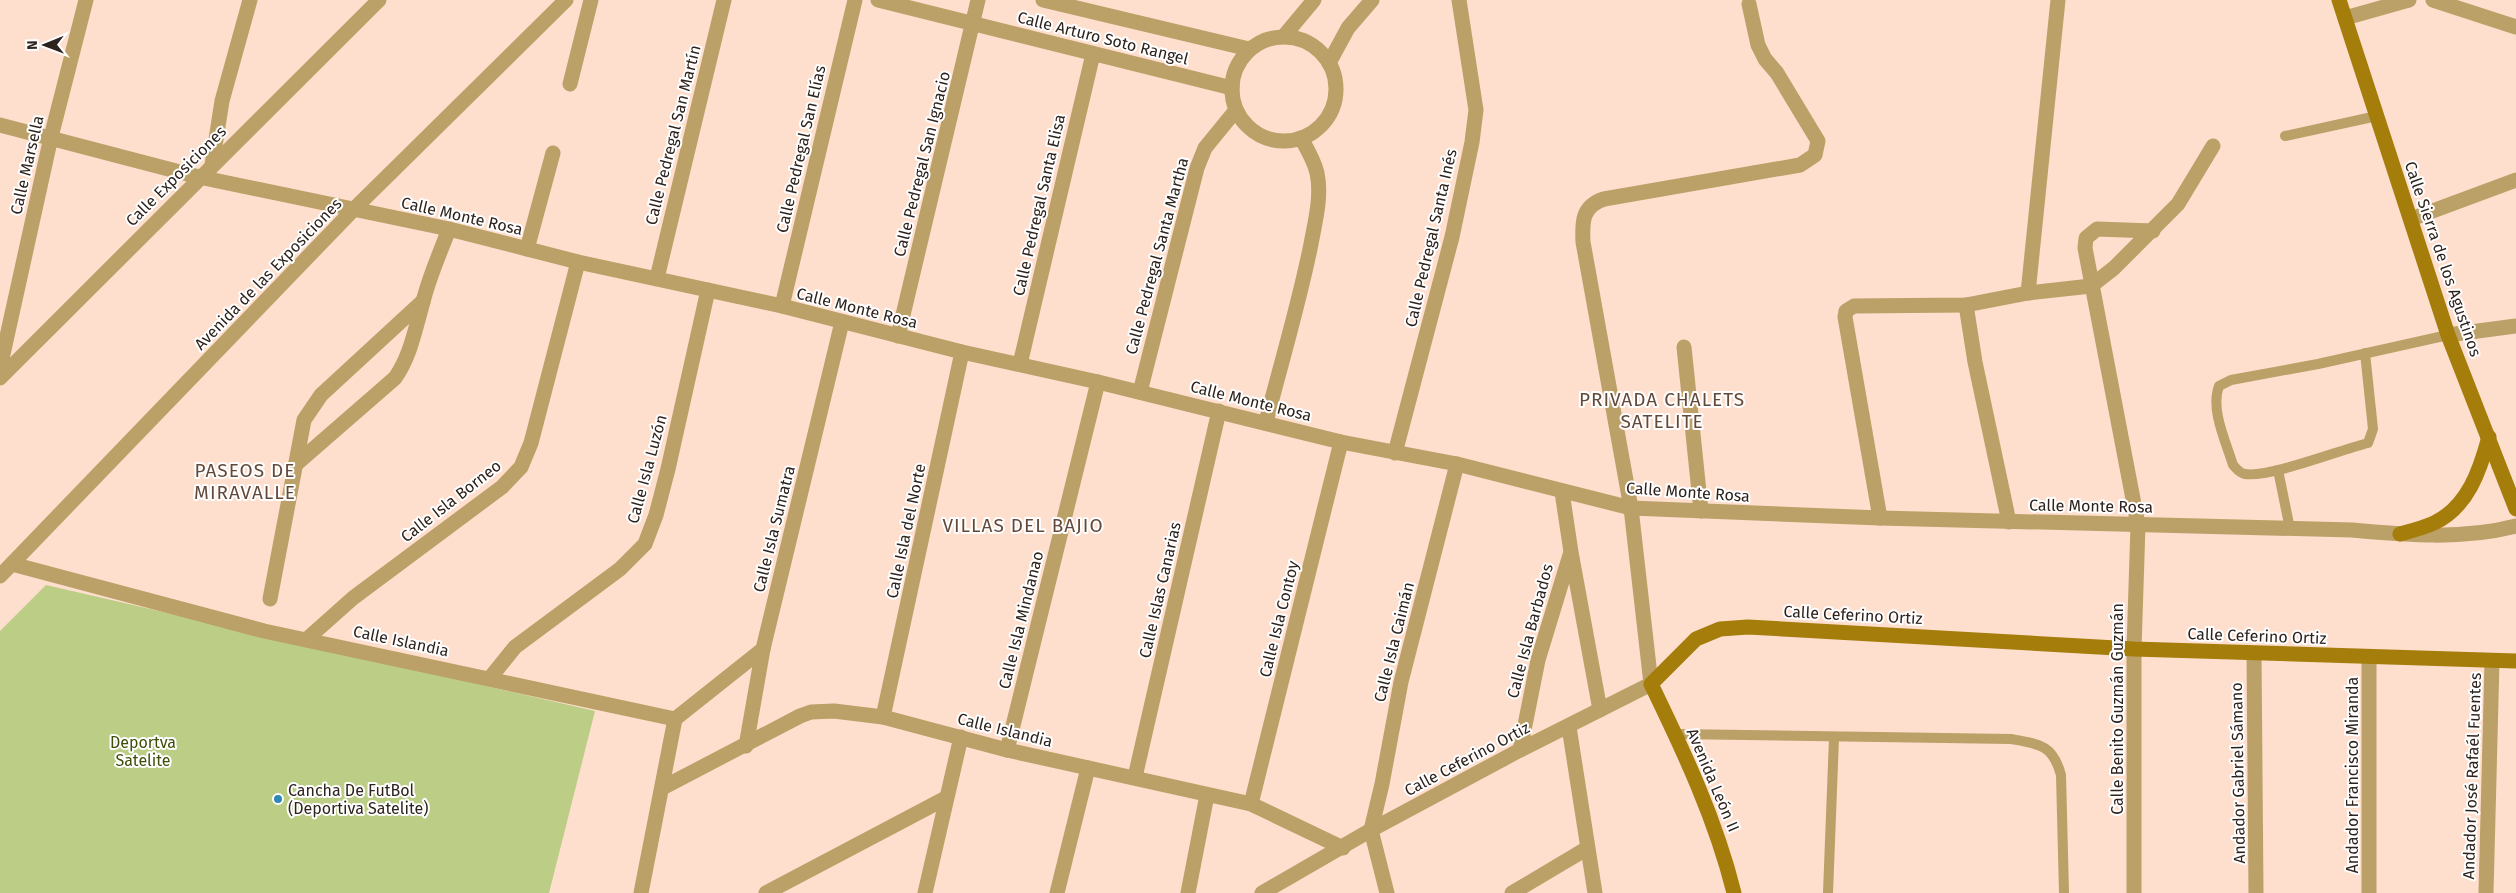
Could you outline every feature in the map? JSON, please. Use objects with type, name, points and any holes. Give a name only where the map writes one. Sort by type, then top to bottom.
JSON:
[{"type":"street","name":"Calle Marsella","points":[[0,368],[51,137],[86,0]]},
{"type":"street","points":[[212,165],[222,101],[250,0]]},
{"type":"street","name":"Calle Exposiciones","points":[[0,378],[199,177],[379,0]]},
{"type":"street","name":"Avenida de las Exposiciones","points":[[0,576],[354,209],[566,0]]},
{"type":"street","points":[[570,84],[591,0]]},
{"type":"street","name":"Calle Pedregal San Martín","points":[[657,278],[724,0]]},
{"type":"street","name":"Calle Pedregal San Elías","points":[[782,306],[855,0]]},
{"type":"street","name":"Calle Arturo Soto Rangel","points":[[878,0],[1232,88]]},
{"type":"street","name":"Calle Pedregal San Ignacio","points":[[898,336],[978,0]]},
{"type":"street","name":"Calle Arturo Soto Rangel","points":[[1043,0],[1249,49]]},
{"type":"street","points":[[1284,36],[1314,0]]},
{"type":"street","points":[[1329,63],[1348,28],[1372,0]]},
{"type":"street","name":"Calle Pedregal Santa Inés","points":[[1395,453],[1452,237],[1472,142],[1476,110],[1459,0]]},
{"type":"street","points":[[2028,293],[2058,0]]},
{"type":"street","name":"Calle Sierra de los Agustinos","points":[[2339,0],[2448,334],[2516,509]]},
{"type":"street","points":[[2345,18],[2409,0]]},
{"type":"street","points":[[2433,0],[2516,28]]},
{"type":"street","points":[[1651,684],[1632,508],[1583,242],[1582,222],[1585,211],[1594,202],[1621,195],[1744,176],[1800,165],[1815,155],[1818,142],[1758,45],[1749,4]]},
{"type":"street","points":[[1284,36],[1302,40],[1318,49],[1329,63],[1335,80],[1335,98],[1329,116],[1317,129],[1301,138],[1286,141],[1270,139],[1256,133],[1244,123],[1236,110],[1232,88],[1236,67],[1249,49],[1266,40],[1284,36]]},
{"type":"street","name":"Calle Pedregal Santa Elisa","points":[[1020,364],[1093,54]]},
{"type":"street","name":"Calle Pedregal Santa Martha","points":[[1140,392],[1197,168],[1206,148],[1236,110]]},
{"type":"street","name":"Calle Monte Rosa","points":[[0,125],[199,177],[449,229],[578,262],[782,306],[962,352],[1098,382],[1341,442],[1457,464],[1562,492],[1632,508],[2009,522],[2352,530],[2400,534],[2459,535],[2491,532],[2516,526]]},
{"type":"street","points":[[1266,422],[1305,273],[1316,220],[1317,174],[1312,158],[1301,138]]},
{"type":"street","points":[[1880,518],[1845,317],[1846,311],[1854,306],[1966,305],[2028,293],[2091,286],[2114,268],[2178,204],[2213,146]]},
{"type":"street","points":[[526,248],[553,154]]},
{"type":"street","points":[[2411,219],[2516,180]]},
{"type":"street","points":[[295,465],[395,378],[408,354],[423,301],[449,229]]},
{"type":"street","name":"Calle Benito Guzmán Guzmán","points":[[2134,893],[2134,649],[2138,525],[2085,248],[2086,238],[2097,229],[2153,230]]},
{"type":"street","name":"Calle Isla Borneo","points":[[307,639],[353,598],[502,486],[521,467],[531,443],[542,406],[578,262]]},
{"type":"street","name":"Calle Isla Luzón","points":[[490,678],[515,647],[620,569],[645,544],[656,515],[668,469],[708,290]]},
{"type":"street","points":[[270,599],[304,420],[321,395],[423,301]]},
{"type":"street","points":[[1966,305],[1975,362],[2009,522]]},
{"type":"street","name":"Calle Isla Sumatra","points":[[746,746],[764,649],[842,322]]},
{"type":"street","points":[[2448,334],[2516,326]]},
{"type":"street","points":[[1684,347],[1701,512]]},
{"type":"street","name":"Calle Isla del Norte","points":[[883,717],[962,352]]},
{"type":"street","name":"Calle Isla Mindanao","points":[[1007,750],[1098,382]]},
{"type":"street","name":"Calle Islas Canarias","points":[[1134,777],[1219,411]]},
{"type":"street","points":[[2400,534],[2435,522],[2454,509],[2471,488],[2481,466],[2489,437]]},
{"type":"street","name":"Calle Isla Contoy","points":[[1251,804],[1341,442]]},
{"type":"street","name":"Calle Isla Caimán","points":[[1371,830],[1382,784],[1401,682],[1457,464]]},
{"type":"street","points":[[1562,492],[1570,552],[1600,710]]},
{"type":"street","name":"Calle Isla Barbados","points":[[1520,750],[1538,660],[1570,552]]},
{"type":"street","name":"Calle Islandia","points":[[12,564],[264,631],[675,719]]},
{"type":"street","name":"Calle Ceferino Ortiz","points":[[1264,892],[1343,848],[1371,830],[1520,750],[1651,684],[1696,639],[1720,629],[1786,628],[2134,649],[2516,661]]},
{"type":"street","points":[[641,893],[664,787],[675,719],[764,649]]},
{"type":"street","name":"Andador Gabriel Sámano","points":[[2254,654],[2256,893]]},
{"type":"street","name":"Andador Francisco Miranda","points":[[2369,657],[2369,893]]},
{"type":"street","name":"Andador José Rafaél Fuentes","points":[[2486,893],[2492,660]]},
{"type":"street","name":"Avenida León II","points":[[1651,684],[1704,800],[1726,859],[1734,893]]},
{"type":"street","name":"Calle Islandia","points":[[664,787],[811,712],[834,711],[883,717],[1007,750],[1251,804],[1343,848]]},
{"type":"street","points":[[1568,727],[1586,849],[1595,893]]},
{"type":"street","points":[[926,893],[960,737]]},
{"type":"street","points":[[1057,893],[1088,768]]},
{"type":"street","points":[[1188,893],[1207,795]]},
{"type":"street","points":[[766,893],[946,798]]},
{"type":"street","points":[[1371,830],[1387,893]]},
{"type":"street","points":[[1512,893],[1586,849]]},
{"type":"lane","points":[[2285,136],[2377,116]]},
{"type":"lane","points":[[2365,353],[2372,411],[2372,437],[2368,442],[2278,470],[2246,474],[2238,472],[2233,464],[2216,406],[2216,395],[2219,386],[2231,380],[2448,334]]},
{"type":"lane","points":[[2278,470],[2290,529]]},
{"type":"lane","points":[[1675,734],[2011,740],[2033,743],[2049,750],[2057,759],[2061,775],[2064,893]]},
{"type":"lane","points":[[1828,893],[1834,738]]},
{"type":"green space","name":"Deportva Satelite","points":[[46,585],[595,711],[549,893],[0,893],[0,631]]},
{"type":"place","name":"Cancha De FutBol (Deportiva Satelite)","points":[[278,799]]},
{"type":"district","name":"PRIVADA CHALETS SATELITE","points":[[1662,410]]},
{"type":"district","name":"PASEOS DE MIRAVALLE","points":[[245,481]]},
{"type":"district","name":"VILLAS DEL BAJIO","points":[[1023,525]]}]
